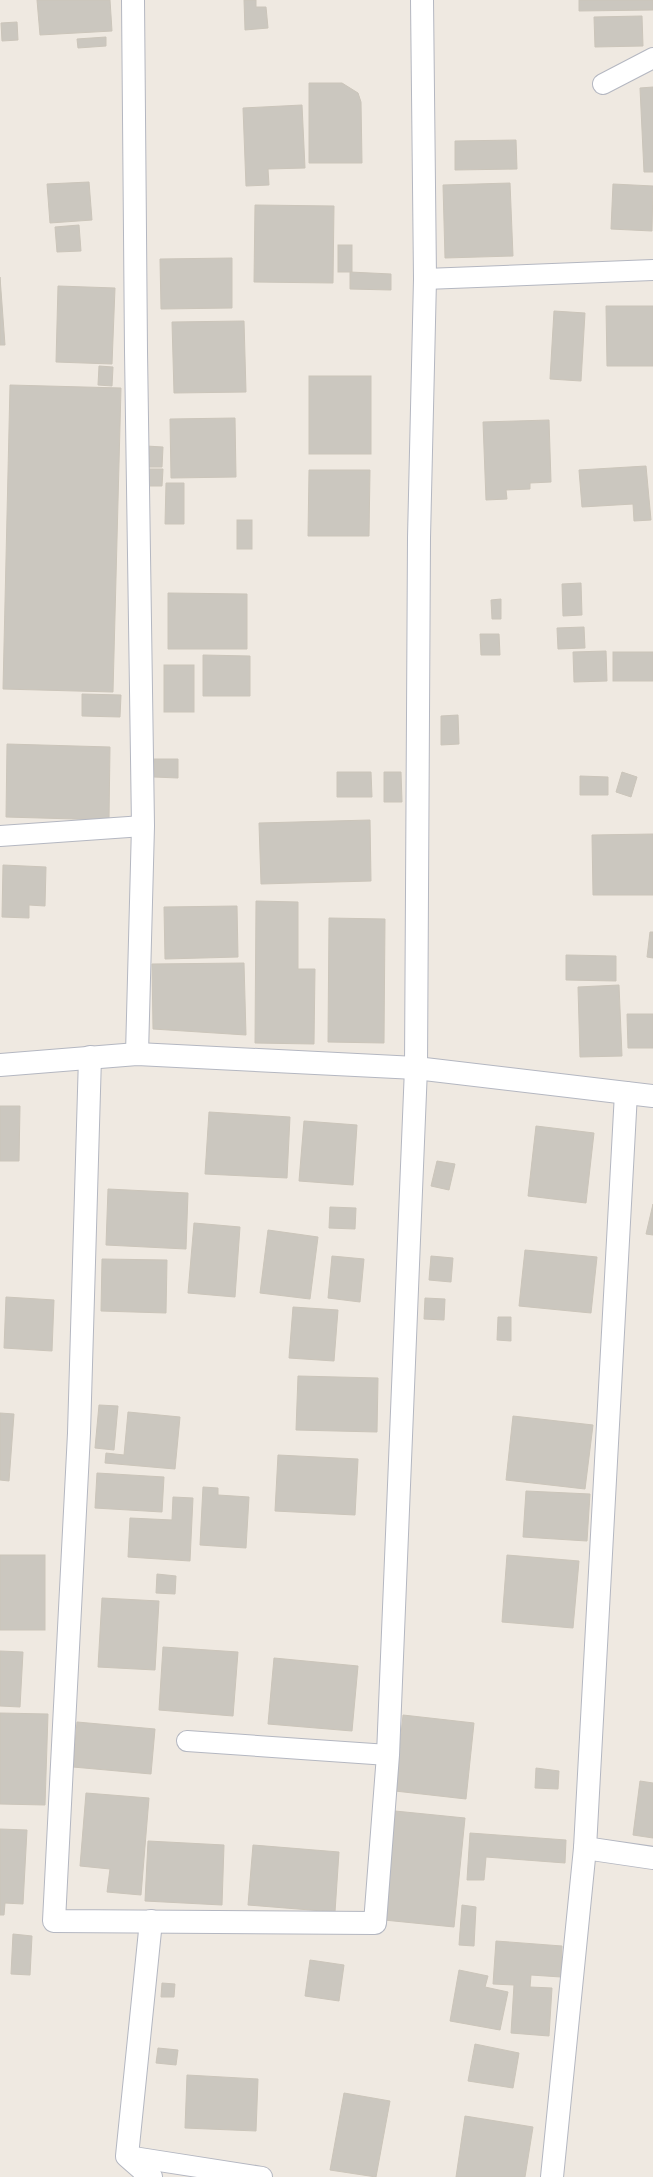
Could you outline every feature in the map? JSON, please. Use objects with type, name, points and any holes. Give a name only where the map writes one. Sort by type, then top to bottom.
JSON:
[{"type":"street","points":[[133,0],[136,359],[143,826],[137,1054]]},
{"type":"street","points":[[90,1057],[79,1433],[54,1921],[375,1923],[388,1755],[416,1068],[419,554],[425,279],[422,0]]},
{"type":"street","points":[[0,1065],[137,1054],[416,1068],[653,1096]]},
{"type":"street","points":[[552,2177],[585,1848],[626,1093]]},
{"type":"street","points":[[585,1848],[653,1858]]},
{"type":"street","points":[[151,1921],[127,2156],[151,2177]]},
{"type":"lane","points":[[603,84],[653,58]]},
{"type":"lane","points":[[425,279],[653,270]]},
{"type":"lane","points":[[0,836],[143,826]]},
{"type":"lane","points":[[187,1741],[388,1755]]},
{"type":"lane","points":[[127,2156],[262,2177]]},
{"type":"building","points":[[37,0],[110,0],[112,31],[40,35]]},
{"type":"building","points":[[244,0],[256,0],[256,7],[266,7],[268,28],[245,30]]},
{"type":"building","points":[[579,0],[653,0],[653,10],[579,11]]},
{"type":"building","points":[[642,16],[643,46],[595,47],[594,17]]},
{"type":"building","points":[[17,22],[18,40],[2,41],[1,23]]},
{"type":"building","points":[[106,37],[106,46],[78,48],[77,39]]},
{"type":"building","points":[[309,83],[342,83],[358,93],[361,102],[362,163],[309,163]]},
{"type":"building","points":[[653,87],[653,172],[644,172],[640,88]]},
{"type":"building","points":[[302,105],[305,168],[268,169],[269,185],[246,186],[243,108]]},
{"type":"building","points":[[516,140],[517,169],[455,170],[455,141]]},
{"type":"building","points":[[89,182],[92,220],[50,223],[47,184]]},
{"type":"building","points":[[510,183],[513,256],[445,258],[443,185]]},
{"type":"building","points":[[613,184],[653,186],[652,231],[611,229]]},
{"type":"building","points":[[255,205],[334,206],[333,283],[254,282]]},
{"type":"building","points":[[79,225],[81,251],[57,252],[55,227]]},
{"type":"building","points":[[338,245],[352,245],[352,272],[338,272]]},
{"type":"building","points":[[232,258],[232,308],[161,309],[160,259]]},
{"type":"building","points":[[350,272],[391,274],[391,290],[350,289]]},
{"type":"building","points":[[0,277],[5,345],[0,345]]},
{"type":"building","points":[[58,286],[115,288],[112,364],[56,362]]},
{"type":"building","points":[[606,306],[653,306],[653,366],[607,366]]},
{"type":"building","points":[[554,311],[585,313],[581,381],[550,379]]},
{"type":"building","points":[[244,321],[246,392],[174,393],[172,322]]},
{"type":"building","points":[[99,366],[113,367],[112,386],[98,385]]},
{"type":"building","points":[[309,376],[371,376],[371,454],[309,454]]},
{"type":"building","points":[[10,385],[121,388],[113,692],[3,689]]},
{"type":"building","points":[[235,418],[236,477],[171,478],[170,419]]},
{"type":"building","points":[[549,420],[551,482],[530,483],[530,489],[506,490],[507,499],[486,500],[483,422]]},
{"type":"building","points":[[146,446],[163,447],[162,467],[146,467]]},
{"type":"building","points":[[646,466],[651,520],[634,521],[633,504],[582,507],[579,470]]},
{"type":"building","points":[[144,469],[163,469],[162,486],[143,486]]},
{"type":"building","points":[[309,470],[370,470],[369,536],[308,536]]},
{"type":"building","points":[[166,483],[184,483],[184,524],[165,524]]},
{"type":"building","points":[[237,520],[252,520],[252,549],[237,549]]},
{"type":"building","points":[[581,583],[582,615],[563,616],[562,584]]},
{"type":"building","points":[[168,593],[247,594],[247,649],[168,649]]},
{"type":"building","points":[[501,599],[501,619],[492,619],[491,600]]},
{"type":"building","points":[[584,627],[585,648],[558,649],[557,628]]},
{"type":"building","points":[[480,634],[499,634],[500,655],[481,655]]},
{"type":"building","points":[[606,651],[607,681],[574,682],[573,652]]},
{"type":"building","points":[[613,652],[653,652],[653,681],[613,681]]},
{"type":"building","points":[[203,655],[250,656],[250,696],[203,696]]},
{"type":"building","points":[[164,665],[194,665],[194,712],[164,712]]},
{"type":"building","points":[[82,694],[121,695],[120,717],[82,716]]},
{"type":"building","points":[[458,715],[459,744],[441,745],[441,716]]},
{"type":"building","points":[[7,744],[110,747],[109,820],[6,817]]},
{"type":"building","points":[[154,759],[178,759],[178,778],[154,777]]},
{"type":"building","points":[[337,772],[371,772],[372,797],[337,797]]},
{"type":"building","points":[[384,772],[401,772],[402,802],[384,802]]},
{"type":"building","points":[[622,772],[637,777],[631,797],[616,792]]},
{"type":"building","points":[[580,776],[608,777],[608,795],[580,795]]},
{"type":"building","points":[[370,820],[371,881],[261,884],[259,823]]},
{"type":"building","points":[[653,834],[653,895],[593,895],[592,835]]},
{"type":"building","points":[[3,865],[46,867],[45,906],[29,905],[29,918],[2,917]]},
{"type":"building","points":[[256,901],[298,902],[298,969],[315,969],[314,1044],[255,1043]]},
{"type":"building","points":[[237,906],[238,957],[165,959],[164,907]]},
{"type":"building","points":[[329,918],[385,919],[384,1043],[328,1042]]},
{"type":"building","points":[[650,932],[653,932],[653,958],[647,957]]},
{"type":"building","points":[[566,955],[616,956],[616,981],[566,980]]},
{"type":"building","points":[[244,963],[246,1035],[153,1029],[152,964]]},
{"type":"building","points":[[619,985],[622,1056],[580,1057],[578,987]]},
{"type":"building","points":[[627,1014],[653,1014],[653,1048],[628,1048]]},
{"type":"building","points":[[0,1106],[20,1106],[19,1161],[0,1161]]},
{"type":"building","points":[[209,1112],[290,1117],[287,1178],[205,1174]]},
{"type":"building","points":[[304,1121],[357,1125],[353,1185],[299,1181]]},
{"type":"building","points":[[536,1126],[594,1133],[586,1203],[528,1196]]},
{"type":"building","points":[[437,1161],[455,1164],[449,1190],[431,1186]]},
{"type":"building","points":[[108,1189],[188,1193],[186,1249],[106,1245]]},
{"type":"building","points":[[653,1204],[653,1235],[646,1234]]},
{"type":"building","points":[[330,1207],[356,1208],[355,1229],[329,1228]]},
{"type":"building","points":[[194,1223],[240,1227],[235,1297],[188,1293]]},
{"type":"building","points":[[268,1230],[318,1237],[310,1299],[260,1293]]},
{"type":"building","points":[[525,1250],[597,1257],[591,1313],[519,1306]]},
{"type":"building","points":[[332,1256],[364,1259],[360,1302],[328,1298]]},
{"type":"building","points":[[431,1256],[453,1258],[451,1282],[429,1280]]},
{"type":"building","points":[[102,1259],[167,1260],[166,1313],[101,1311]]},
{"type":"building","points":[[6,1297],[54,1300],[52,1351],[4,1348]]},
{"type":"building","points":[[425,1298],[445,1299],[444,1320],[424,1319]]},
{"type":"building","points":[[293,1307],[338,1310],[334,1361],[289,1358]]},
{"type":"building","points":[[498,1317],[511,1317],[511,1341],[497,1340]]},
{"type":"building","points":[[298,1376],[378,1378],[377,1432],[296,1430]]},
{"type":"building","points":[[99,1405],[118,1406],[114,1450],[95,1448]]},
{"type":"building","points":[[128,1412],[180,1417],[175,1469],[105,1463],[106,1453],[124,1455]]},
{"type":"building","points":[[0,1413],[14,1414],[9,1481],[0,1480]]},
{"type":"building","points":[[513,1416],[593,1425],[585,1489],[506,1480]]},
{"type":"building","points":[[278,1455],[358,1459],[355,1515],[275,1511]]},
{"type":"building","points":[[97,1473],[164,1477],[162,1512],[95,1508]]},
{"type":"building","points":[[203,1487],[218,1488],[218,1495],[249,1497],[246,1548],[200,1545]]},
{"type":"building","points":[[526,1491],[590,1494],[587,1541],[523,1537]]},
{"type":"building","points":[[173,1497],[193,1498],[190,1561],[128,1557],[130,1518],[172,1520]]},
{"type":"building","points":[[0,1555],[45,1555],[45,1630],[0,1630]]},
{"type":"building","points":[[507,1555],[579,1561],[573,1628],[502,1622]]},
{"type":"building","points":[[157,1574],[176,1576],[175,1594],[156,1593]]},
{"type":"building","points":[[102,1598],[159,1601],[155,1670],[98,1667]]},
{"type":"building","points":[[163,1647],[238,1652],[233,1716],[159,1710]]},
{"type":"building","points":[[0,1651],[23,1652],[20,1707],[0,1706]]},
{"type":"building","points":[[274,1658],[358,1666],[352,1731],[268,1724]]},
{"type":"building","points":[[0,1713],[48,1714],[45,1805],[0,1804]]},
{"type":"building","points":[[403,1715],[474,1723],[466,1799],[395,1791]]},
{"type":"building","points":[[77,1722],[155,1729],[151,1774],[73,1767]]},
{"type":"building","points":[[536,1768],[559,1771],[558,1789],[535,1788]]},
{"type":"building","points":[[640,1781],[653,1783],[653,1838],[633,1835]]},
{"type":"building","points":[[86,1793],[149,1798],[141,1895],[107,1892],[110,1869],[80,1866]]},
{"type":"building","points":[[395,1811],[465,1818],[454,1927],[384,1920]]},
{"type":"building","points":[[0,1829],[27,1830],[23,1904],[5,1903],[4,1915],[0,1915]]},
{"type":"building","points":[[470,1833],[566,1840],[565,1863],[486,1857],[484,1880],[467,1880]]},
{"type":"building","points":[[148,1841],[224,1845],[222,1905],[145,1901]]},
{"type":"building","points":[[253,1845],[339,1852],[335,1912],[248,1905]]},
{"type":"building","points":[[462,1905],[476,1907],[474,1946],[459,1945]]},
{"type":"building","points":[[13,1934],[32,1936],[30,1975],[11,1974]]},
{"type":"building","points":[[496,1941],[562,1946],[561,1977],[531,1975],[530,1987],[552,1988],[549,2036],[511,2033],[514,1985],[493,1984]]},
{"type":"building","points":[[310,1960],[344,1965],[339,2001],[305,1996]]},
{"type":"building","points":[[459,1970],[488,1976],[485,1987],[508,1992],[500,2030],[450,2021]]},
{"type":"building","points":[[162,1983],[175,1984],[174,1997],[161,1997]]},
{"type":"building","points":[[475,2044],[519,2053],[513,2088],[468,2081]]},
{"type":"building","points":[[158,2048],[178,2050],[176,2065],[156,2063]]},
{"type":"building","points":[[187,2075],[258,2079],[256,2131],[185,2128]]},
{"type":"building","points":[[344,2093],[390,2101],[376,2177],[330,2170]]},
{"type":"building","points":[[465,2116],[533,2127],[525,2177],[456,2177]]}]
